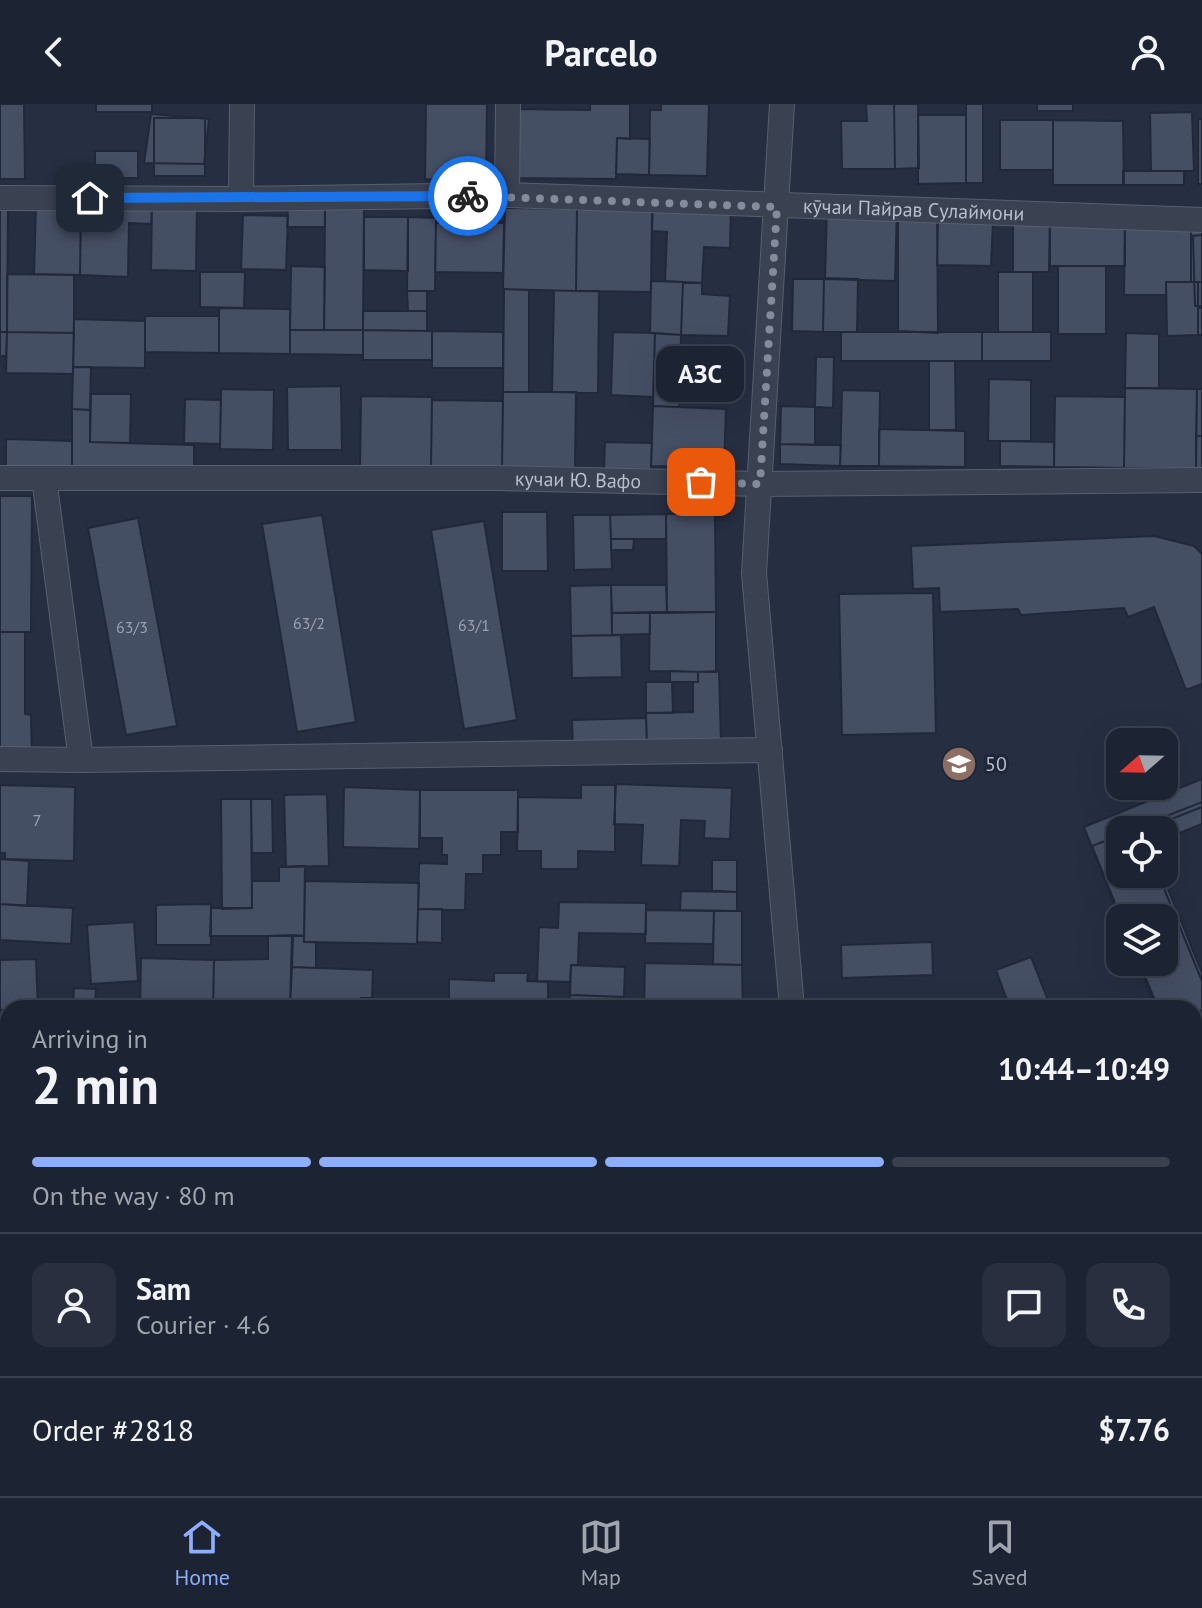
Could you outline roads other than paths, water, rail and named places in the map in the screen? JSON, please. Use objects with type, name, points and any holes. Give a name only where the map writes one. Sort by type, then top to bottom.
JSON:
[{"type":"street","points":[[241,199],[242,104]]},
{"type":"street","points":[[507,195],[508,104]]},
{"type":"street","points":[[782,104],[754,573],[791,1000]]},
{"type":"street","name":"кӯчаи Пайрав Сулаймони","points":[[0,198],[241,199],[507,195],[1202,220]]},
{"type":"street","name":"кучаи Ю. Вафо","points":[[0,478],[495,478],[760,484],[1202,480]]},
{"type":"street","points":[[44,478],[81,760]]},
{"type":"street","points":[[0,759],[770,750]]},
{"type":"place","name":"АЗС","points":[[701,482]]},
{"type":"place","name":"50","points":[[959,764]]}]
